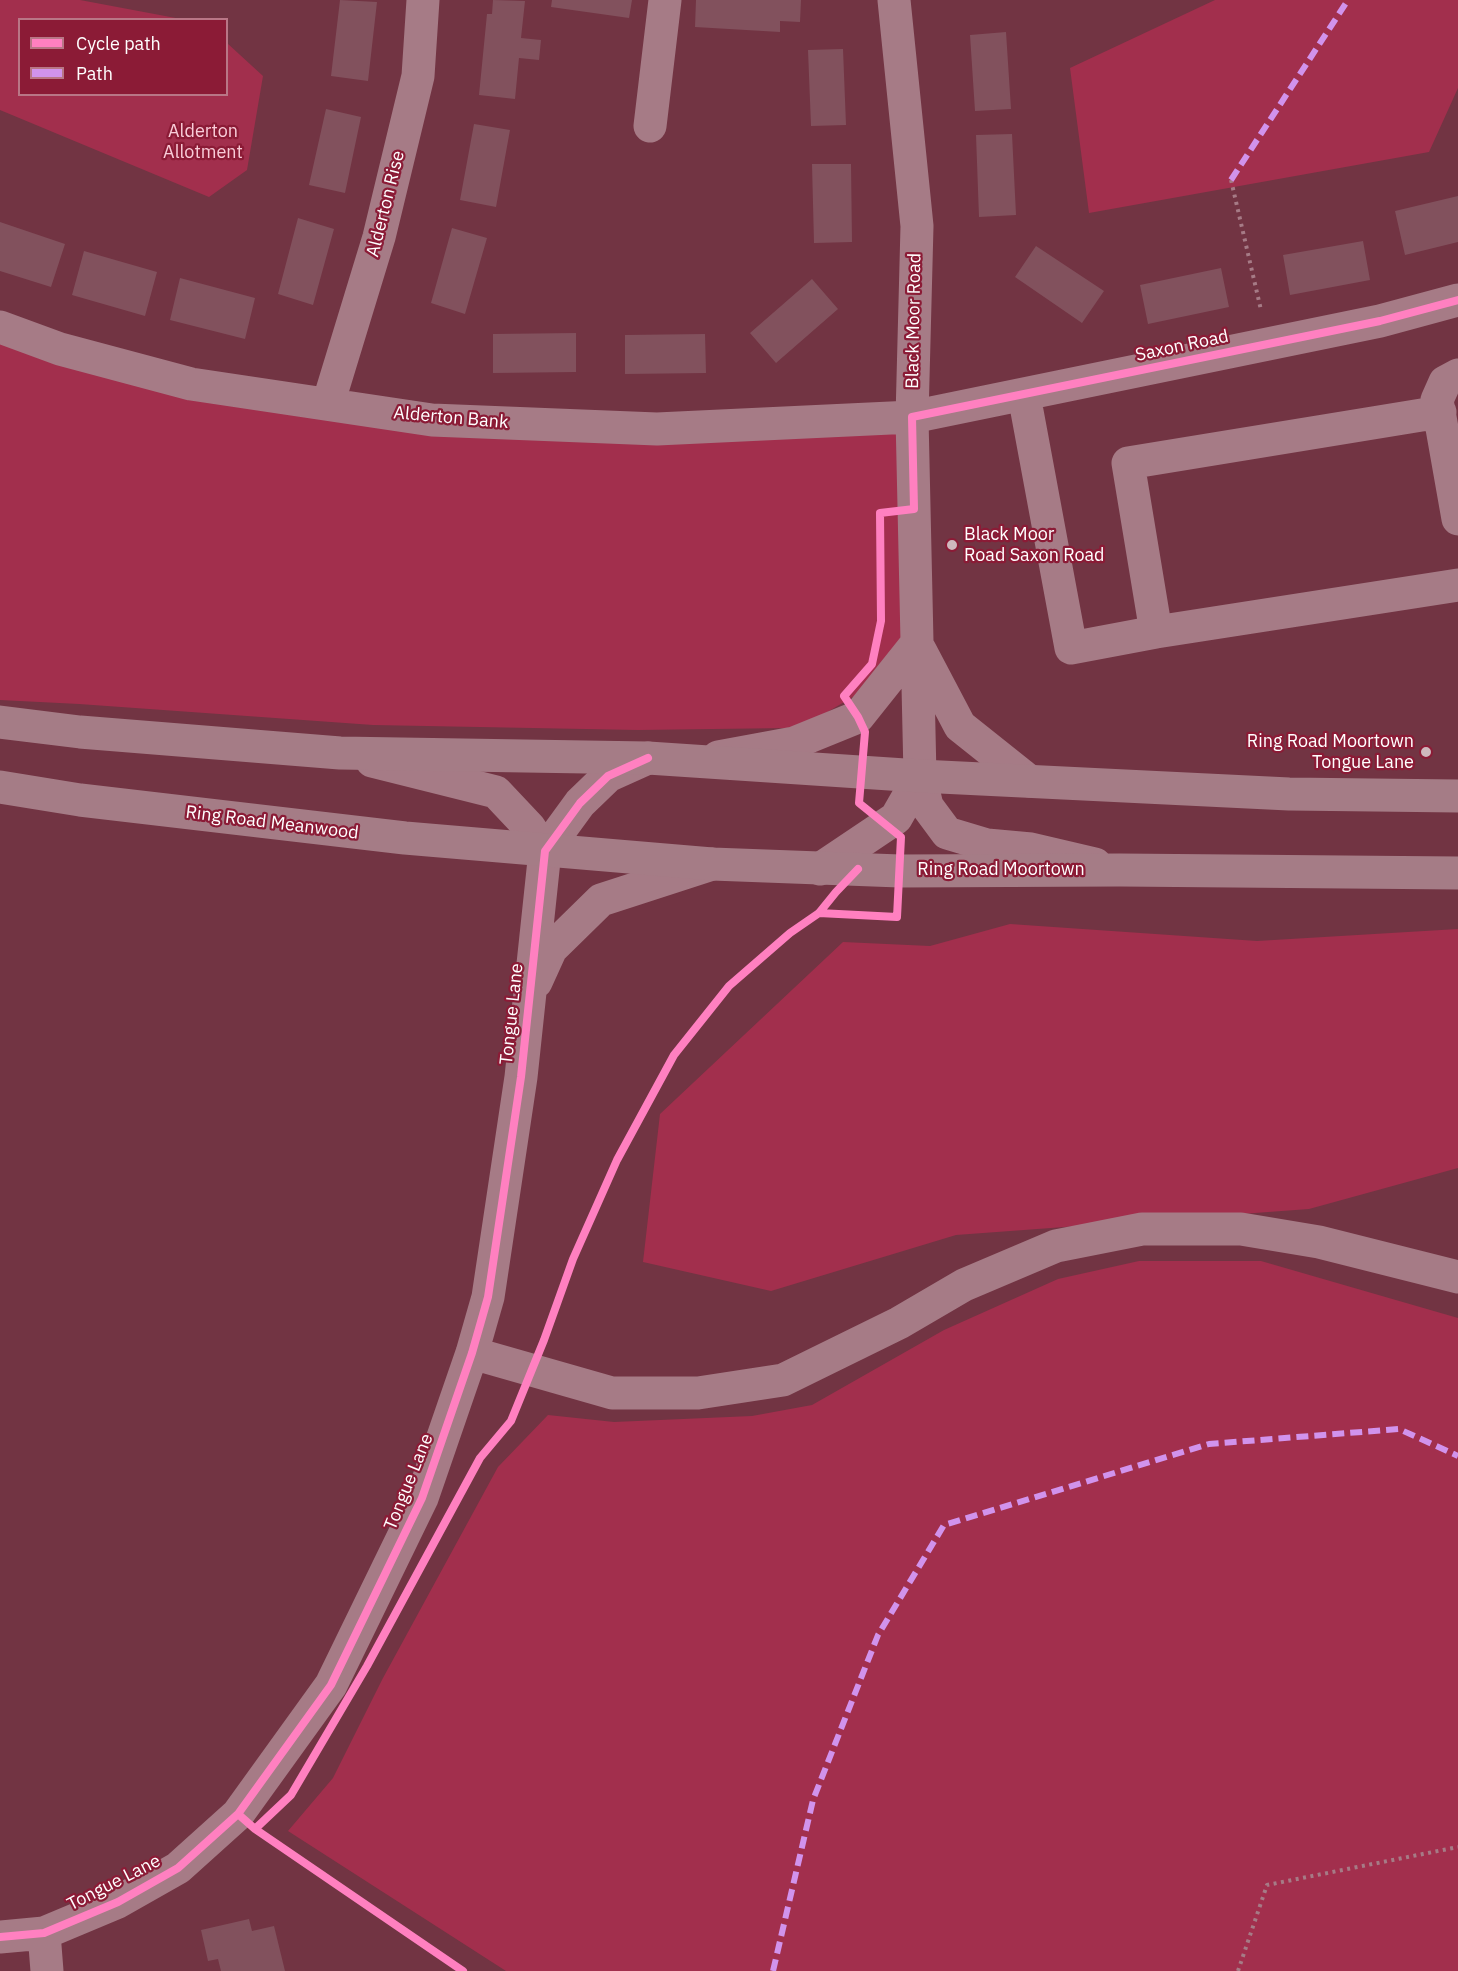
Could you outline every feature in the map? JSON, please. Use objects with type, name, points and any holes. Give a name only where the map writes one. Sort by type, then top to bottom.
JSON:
[{"type":"highway","points":[[0,722],[80,732],[340,753],[648,758],[920,776],[1289,794],[1458,796]]},
{"type":"highway","name":"Ring Road Meanwood","points":[[0,787],[80,800],[323,829],[545,851]]},
{"type":"highway","name":"Ring Road Moortown","points":[[545,851],[712,864],[820,869],[1458,873]]},
{"type":"street","name":"Alderton Rise","points":[[328,404],[379,237],[418,76],[423,0]]},
{"type":"street","points":[[650,126],[665,0]]},
{"type":"street","name":"Black Moor Road","points":[[894,0],[917,226],[912,417],[920,776],[927,806],[946,833],[987,845],[1031,849],[1120,870]]},
{"type":"street","name":"Saxon Road","points":[[912,417],[1380,321],[1458,300]]},
{"type":"street","name":"Alderton Bank","points":[[0,327],[60,349],[191,384],[432,420],[657,429],[912,417]]},
{"type":"street","points":[[1458,375],[1446,382],[1437,400],[1458,519]]},
{"type":"street","points":[[1024,395],[1071,648],[1156,632],[1458,585]]},
{"type":"street","points":[[1156,632],[1128,463],[1440,412]]},
{"type":"street","points":[[698,760],[794,743],[858,717],[917,643]]},
{"type":"street","name":"Black Moor Road","points":[[917,643],[960,726],[1029,781]]},
{"type":"street","points":[[340,753],[496,792],[529,827],[545,851],[580,803],[608,776],[648,758]]},
{"type":"street","points":[[820,869],[896,818],[920,776]]},
{"type":"street","name":"Tongue Lane","points":[[0,1937],[44,1933],[118,1902],[178,1868],[238,1814],[331,1685],[422,1498],[472,1353],[488,1297],[521,1077],[545,851]]},
{"type":"street","name":"Tongue Lane","points":[[528,1000],[551,949],[601,900],[712,864]]},
{"type":"street","points":[[472,1353],[612,1393],[699,1393],[783,1380],[899,1323],[964,1285],[1056,1246],[1142,1229],[1241,1229],[1319,1242],[1458,1277]]},
{"type":"street","points":[[44,1933],[47,1971]]},
{"type":"path","points":[[1231,180],[1269,343]]},
{"type":"path","points":[[1238,1971],[1267,1885],[1458,1848]]},
{"type":"green space","name":"Alderton Allotment","points":[[0,0],[80,0],[176,18],[18,18],[18,96],[228,96],[228,44],[263,76],[247,170],[209,197],[0,110]]},
{"type":"green space","points":[[1215,0],[1458,0],[1458,88],[1429,152],[1089,213],[1070,68]]},
{"type":"green space","points":[[0,327],[432,420],[912,417],[917,643],[856,695],[824,714],[789,728],[638,730],[373,725],[0,700]]},
{"type":"green space","points":[[1010,924],[1257,941],[1458,929],[1458,1168],[1309,1209],[956,1235],[771,1291],[643,1262],[660,1114],[843,942],[930,946]]},
{"type":"green space","points":[[1139,1261],[1261,1261],[1458,1318],[1458,1971],[506,1971],[288,1831],[333,1778],[383,1678],[498,1467],[548,1415],[614,1422],[752,1416],[812,1405],[944,1330],[1058,1279]]},
{"type":"building","points":[[340,0],[377,2],[368,81],[331,76]]},
{"type":"building","points":[[493,0],[525,1],[521,38],[541,40],[539,60],[519,58],[515,99],[479,95],[487,14],[492,14]]},
{"type":"building","points":[[552,0],[632,0],[629,18],[551,7]]},
{"type":"building","points":[[696,0],[801,0],[800,22],[780,21],[780,32],[695,27]]},
{"type":"building","points":[[1006,32],[1011,109],[975,111],[970,35]]},
{"type":"building","points":[[843,49],[846,125],[811,126],[808,50]]},
{"type":"building","points":[[326,109],[361,117],[345,193],[309,185]]},
{"type":"building","points":[[474,124],[510,130],[496,207],[460,200]]},
{"type":"building","points":[[1012,134],[1016,215],[979,217],[976,135]]},
{"type":"building","points":[[812,164],[851,164],[852,242],[814,243]]},
{"type":"building","points":[[1458,196],[1458,242],[1405,255],[1395,211]]},
{"type":"building","points":[[298,218],[334,229],[313,305],[278,294]]},
{"type":"building","points":[[0,222],[65,244],[51,287],[0,271]]},
{"type":"building","points":[[452,228],[487,238],[465,314],[431,303]]},
{"type":"building","points":[[1363,241],[1370,280],[1290,295],[1283,255]]},
{"type":"building","points":[[1036,246],[1104,291],[1082,323],[1015,277]]},
{"type":"building","points":[[84,251],[157,272],[145,316],[72,295]]},
{"type":"building","points":[[1221,268],[1229,307],[1148,324],[1140,285]]},
{"type":"building","points":[[180,278],[255,298],[245,339],[170,320]]},
{"type":"building","points":[[812,279],[838,309],[776,363],[750,333]]},
{"type":"building","points":[[576,333],[576,372],[493,373],[493,334]]},
{"type":"building","points":[[705,334],[706,373],[625,374],[625,335]]},
{"type":"building","points":[[249,1919],[252,1931],[274,1926],[285,1971],[221,1971],[218,1959],[208,1961],[201,1930]]},
{"type":"marked path","points":[[1231,180],[1348,0]]},
{"type":"marked path","points":[[773,1971],[813,1800],[878,1635],[944,1525],[1209,1444],[1399,1429],[1458,1456]]},
{"type":"cycle path","points":[[819,913],[897,917],[901,837],[859,803],[865,732],[844,696],[872,664],[881,621],[880,513],[914,509],[912,417],[1380,321],[1458,300]]},
{"type":"cycle path","points":[[0,1937],[44,1933],[118,1902],[178,1868],[238,1814],[331,1685],[422,1498],[472,1353],[488,1297],[521,1077],[545,851],[580,803],[608,776],[648,758]]},
{"type":"cycle path","points":[[255,1829],[291,1795],[367,1666],[480,1458],[511,1421],[544,1340],[573,1259],[617,1160],[674,1055],[729,986],[790,933],[819,913],[858,869]]},
{"type":"cycle path","points":[[238,1814],[255,1829],[463,1971]]},
{"type":"place","name":"Black Moor Road Saxon Road","points":[[952,545]]},
{"type":"place","name":"Ring Road Moortown Tongue Lane","points":[[1426,752]]}]
